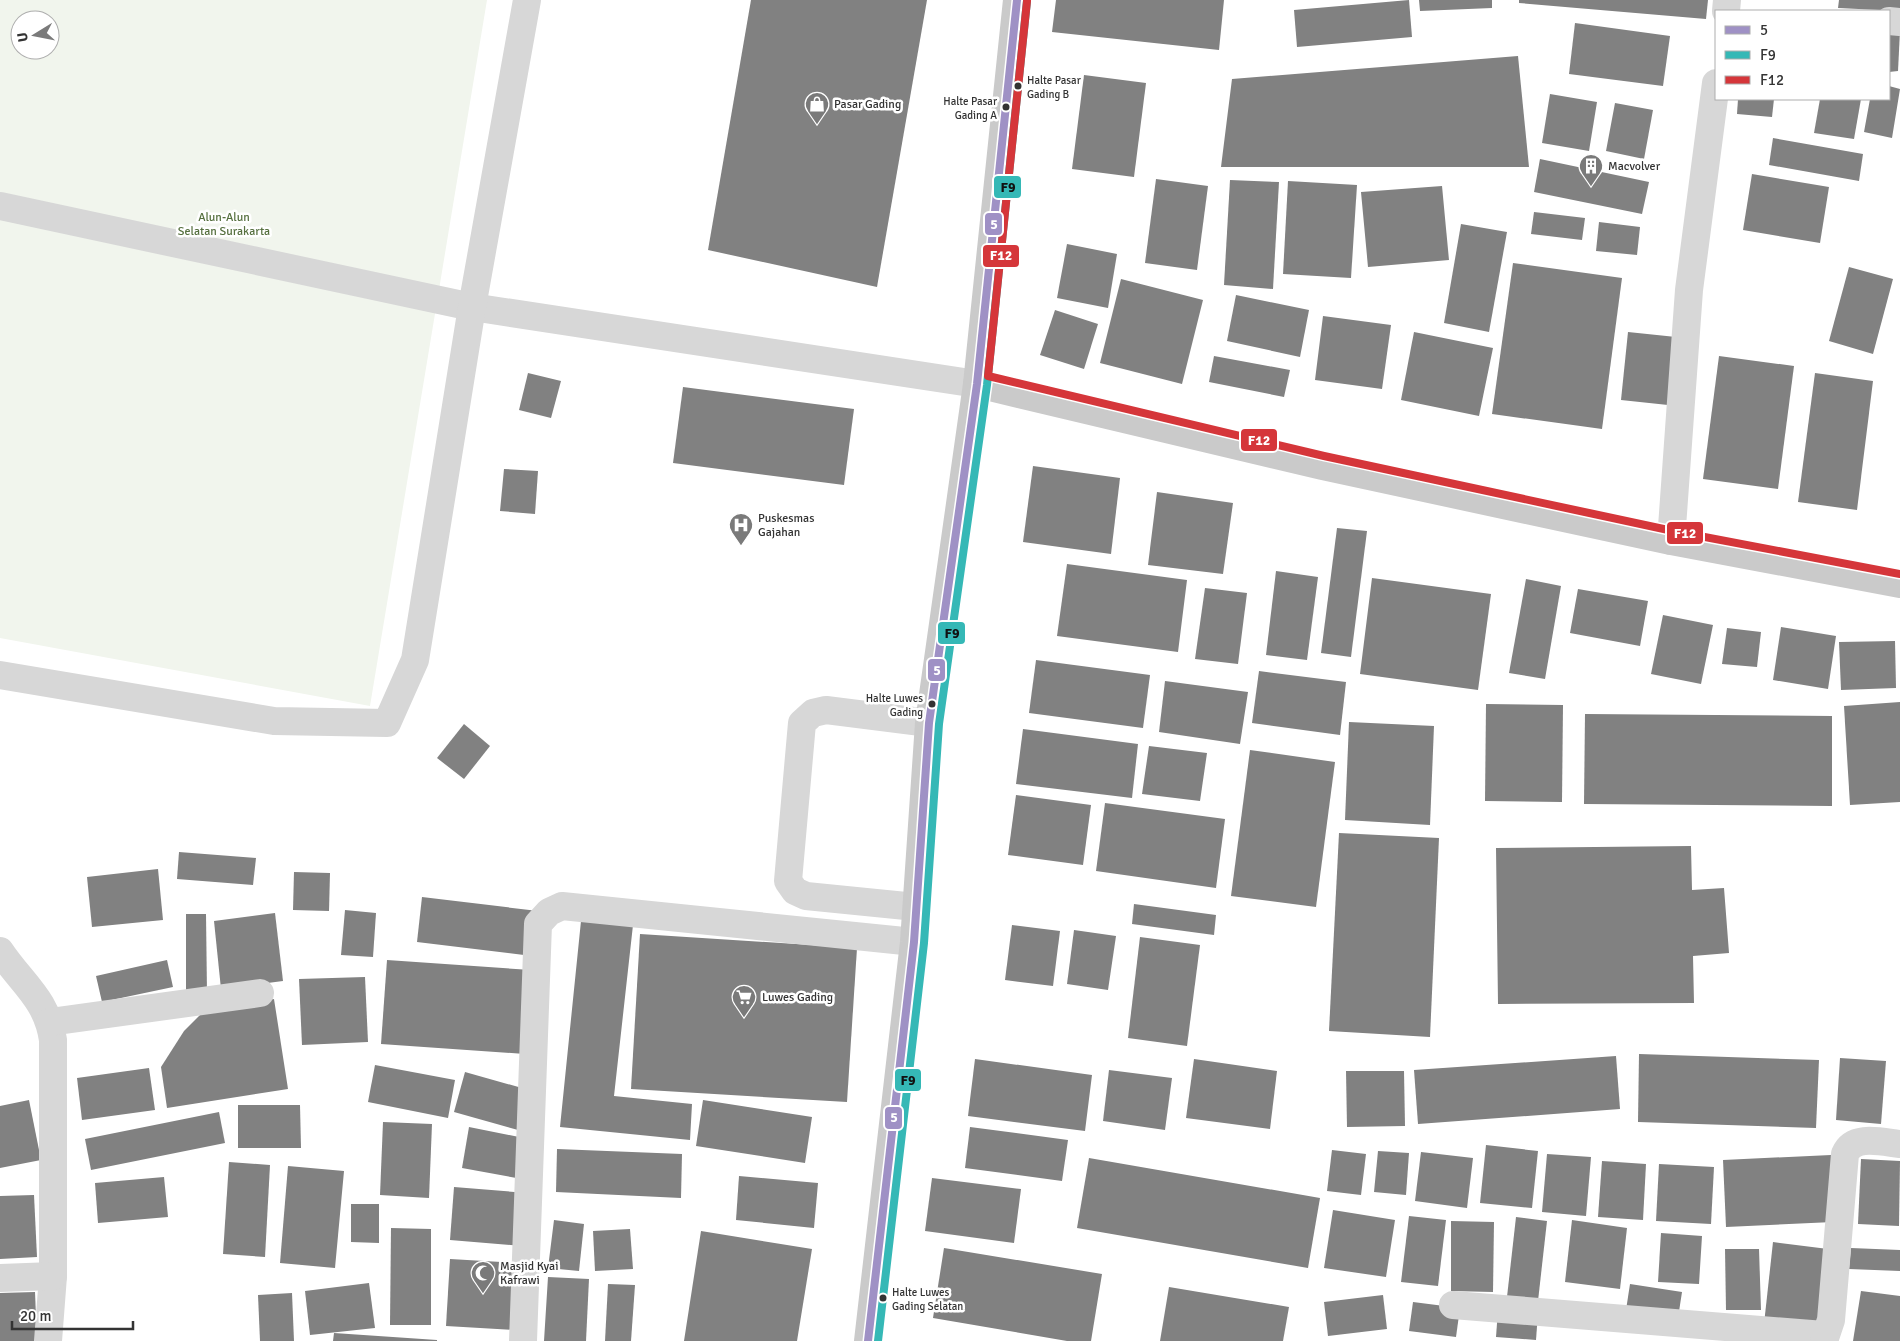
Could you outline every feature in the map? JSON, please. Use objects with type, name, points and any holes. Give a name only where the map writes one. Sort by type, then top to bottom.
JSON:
[{"type":"main road","points":[[868,1341],[914,942],[929,723],[977,384],[1017,0]]},
{"type":"main road","points":[[977,384],[1322,466],[1672,542],[1900,584]]},
{"type":"street","points":[[0,675],[274,721],[387,723],[416,660],[472,307],[527,0]]},
{"type":"street","points":[[1672,542],[1689,290],[1715,91]]},
{"type":"street","points":[[0,206],[472,307],[977,384]]},
{"type":"street","points":[[916,907],[806,896],[795,891],[788,881],[802,723],[813,712],[826,710],[929,723]]},
{"type":"street","points":[[523,1341],[538,924],[549,912],[562,906],[914,942]]},
{"type":"street","points":[[0,951],[19,978],[42,1004],[50,1022],[53,1040],[53,1276],[48,1341]]},
{"type":"street","points":[[50,1022],[260,993]]},
{"type":"street","points":[[1453,1305],[1824,1338],[1831,1320],[1845,1154],[1848,1146],[1856,1142],[1900,1144]]},
{"type":"street","points":[[0,1278],[53,1276]]},
{"type":"green space","name":"Alun-Alun Selatan Surakarta","points":[[0,0],[487,0],[370,706],[0,638]]},
{"type":"building","name":"Pasar Gading","points":[[751,0],[927,0],[877,287],[708,250]]},
{"type":"building","points":[[1056,0],[1224,0],[1219,50],[1052,32]]},
{"type":"building","points":[[1409,0],[1412,37],[1297,47],[1294,10]]},
{"type":"building","points":[[1419,0],[1492,0],[1492,8],[1420,11]]},
{"type":"building","points":[[1519,0],[1708,0],[1706,19],[1519,3]]},
{"type":"building","points":[[1839,0],[1900,0],[1900,11],[1838,8]]},
{"type":"building","points":[[1575,23],[1670,36],[1663,86],[1569,74]]},
{"type":"building","points":[[1900,31],[1898,71],[1890,72],[1890,33]]},
{"type":"building","points":[[1518,56],[1529,167],[1221,167],[1232,79]]},
{"type":"building","points":[[1084,75],[1146,83],[1134,177],[1072,169]]},
{"type":"building","points":[[1890,86],[1900,89],[1892,138],[1864,132],[1870,100],[1890,100]]},
{"type":"building","points":[[1550,94],[1597,102],[1589,151],[1542,143]]},
{"type":"building","points":[[1738,100],[1774,100],[1772,117],[1737,114]]},
{"type":"building","points":[[1820,100],[1861,100],[1854,139],[1814,133]]},
{"type":"building","points":[[1615,103],[1653,110],[1644,159],[1606,151]]},
{"type":"building","points":[[1773,138],[1863,154],[1859,181],[1769,165]]},
{"type":"building","name":"Macvolver","points":[[1540,159],[1649,182],[1642,214],[1534,192]]},
{"type":"building","points":[[1752,174],[1829,187],[1820,243],[1743,230]]},
{"type":"building","points":[[1156,179],[1208,186],[1197,270],[1145,263]]},
{"type":"building","points":[[1230,180],[1279,182],[1273,289],[1224,285]]},
{"type":"building","points":[[1288,181],[1357,185],[1351,278],[1283,274]]},
{"type":"building","points":[[1442,186],[1449,260],[1368,267],[1361,192]]},
{"type":"building","points":[[1534,212],[1585,218],[1582,240],[1531,234]]},
{"type":"building","points":[[1599,222],[1640,227],[1637,255],[1596,251]]},
{"type":"building","points":[[1461,224],[1507,232],[1489,332],[1444,323]]},
{"type":"building","points":[[1067,244],[1117,254],[1108,308],[1057,298]]},
{"type":"building","points":[[1513,263],[1622,278],[1602,429],[1492,414]]},
{"type":"building","points":[[1849,267],[1893,279],[1873,354],[1829,341]]},
{"type":"building","points":[[1121,279],[1203,300],[1182,384],[1100,363]]},
{"type":"building","points":[[1236,295],[1309,310],[1300,357],[1227,341]]},
{"type":"building","points":[[1055,310],[1098,324],[1084,369],[1040,355]]},
{"type":"building","points":[[1323,316],[1391,325],[1382,389],[1315,380]]},
{"type":"building","points":[[1414,332],[1493,348],[1479,416],[1401,400]]},
{"type":"building","points":[[1628,332],[1676,337],[1668,405],[1621,400]]},
{"type":"building","points":[[1214,356],[1290,370],[1284,397],[1209,382]]},
{"type":"building","points":[[1719,356],[1794,366],[1778,489],[1703,479]]},
{"type":"building","points":[[528,373],[561,381],[551,418],[519,410]]},
{"type":"building","points":[[1815,373],[1873,381],[1857,510],[1798,502]]},
{"type":"building","points":[[683,387],[854,409],[844,485],[673,463]]},
{"type":"building","points":[[1033,466],[1120,478],[1111,554],[1023,542]]},
{"type":"building","points":[[504,469],[538,471],[535,514],[500,511]]},
{"type":"building","points":[[1157,492],[1233,503],[1223,574],[1148,565]]},
{"type":"building","points":[[1337,528],[1367,531],[1351,657],[1321,653]]},
{"type":"building","points":[[1067,564],[1187,580],[1178,652],[1057,636]]},
{"type":"building","points":[[1276,571],[1318,577],[1307,660],[1266,655]]},
{"type":"building","points":[[1372,578],[1491,594],[1478,690],[1360,674]]},
{"type":"building","points":[[1526,579],[1561,586],[1545,679],[1509,673]]},
{"type":"building","points":[[1205,588],[1247,593],[1238,664],[1195,659]]},
{"type":"building","points":[[1578,589],[1648,601],[1640,646],[1570,633]]},
{"type":"building","points":[[1663,615],[1713,625],[1701,684],[1651,674]]},
{"type":"building","points":[[1781,627],[1836,636],[1828,689],[1773,680]]},
{"type":"building","points":[[1727,628],[1761,632],[1757,667],[1722,664]]},
{"type":"building","points":[[1895,641],[1896,688],[1841,690],[1839,642]]},
{"type":"building","points":[[1036,660],[1150,675],[1143,728],[1029,713]]},
{"type":"building","points":[[1259,671],[1346,682],[1340,735],[1252,723]]},
{"type":"building","points":[[1165,681],[1248,692],[1240,744],[1159,732]]},
{"type":"building","points":[[1900,702],[1900,802],[1850,805],[1844,706]]},
{"type":"building","points":[[1486,704],[1563,705],[1562,802],[1485,801]]},
{"type":"building","points":[[1585,714],[1832,716],[1832,806],[1584,804]]},
{"type":"building","points":[[1349,722],[1434,726],[1430,825],[1345,820]]},
{"type":"building","points":[[464,724],[490,746],[464,779],[437,758]]},
{"type":"building","points":[[1023,729],[1138,744],[1132,798],[1016,784]]},
{"type":"building","points":[[1149,746],[1207,753],[1200,801],[1142,794]]},
{"type":"building","points":[[1250,750],[1335,762],[1316,907],[1231,896]]},
{"type":"building","points":[[1016,795],[1091,805],[1083,865],[1008,855]]},
{"type":"building","points":[[1105,803],[1225,819],[1216,888],[1096,871]]},
{"type":"building","points":[[1339,833],[1439,838],[1430,1037],[1329,1031]]},
{"type":"building","points":[[1691,846],[1692,890],[1724,888],[1729,953],[1693,956],[1694,1003],[1498,1004],[1496,848]]},
{"type":"building","points":[[179,852],[256,858],[253,885],[177,879]]},
{"type":"building","points":[[158,869],[163,920],[92,927],[87,877]]},
{"type":"building","points":[[294,872],[330,873],[329,911],[293,910]]},
{"type":"building","points":[[422,897],[538,911],[532,956],[417,942]]},
{"type":"building","points":[[1134,904],[1216,915],[1214,935],[1132,924]]},
{"type":"building","points":[[345,910],[376,913],[373,957],[341,955]]},
{"type":"building","points":[[275,913],[283,981],[221,989],[214,921]]},
{"type":"building","points":[[186,914],[206,914],[207,994],[186,994]]},
{"type":"building","points":[[581,921],[633,925],[614,1096],[692,1104],[690,1140],[560,1127]]},
{"type":"building","points":[[1012,925],[1060,931],[1053,986],[1005,980]]},
{"type":"building","points":[[1074,930],[1116,936],[1108,990],[1067,984]]},
{"type":"building","name":"Luwes Gading","points":[[640,934],[857,948],[847,1102],[631,1089]]},
{"type":"building","points":[[1140,937],[1200,945],[1187,1046],[1128,1038]]},
{"type":"building","points":[[167,960],[173,987],[102,1002],[96,976]]},
{"type":"building","points":[[387,960],[531,970],[525,1054],[381,1044]]},
{"type":"building","points":[[365,977],[368,1042],[302,1045],[299,979]]},
{"type":"building","points":[[274,999],[288,1089],[167,1108],[161,1067],[184,1031],[206,1009]]},
{"type":"building","points":[[1639,1054],[1819,1060],[1816,1128],[1638,1122]]},
{"type":"building","points":[[1616,1056],[1620,1109],[1418,1124],[1414,1070]]},
{"type":"building","points":[[1840,1058],[1886,1061],[1881,1124],[1836,1120]]},
{"type":"building","points":[[975,1059],[1092,1075],[1085,1131],[968,1116]]},
{"type":"building","points":[[1194,1059],[1277,1071],[1270,1129],[1186,1118]]},
{"type":"building","points":[[375,1065],[455,1080],[448,1118],[368,1102]]},
{"type":"building","points":[[149,1068],[155,1110],[82,1120],[77,1078]]},
{"type":"building","points":[[1109,1070],[1172,1078],[1165,1130],[1103,1121]]},
{"type":"building","points":[[1346,1071],[1404,1071],[1405,1126],[1347,1127]]},
{"type":"building","points":[[465,1072],[529,1090],[518,1130],[454,1112]]},
{"type":"building","points":[[29,1100],[41,1160],[0,1168],[0,1106]]},
{"type":"building","points":[[703,1100],[812,1117],[805,1163],[696,1146]]},
{"type":"building","points":[[238,1105],[300,1105],[301,1148],[238,1148]]},
{"type":"building","points":[[219,1112],[225,1143],[91,1170],[85,1139]]},
{"type":"building","points":[[383,1122],[432,1124],[429,1198],[380,1195]]},
{"type":"building","points":[[469,1127],[529,1139],[522,1179],[462,1168]]},
{"type":"building","points":[[970,1127],[1068,1140],[1062,1181],[965,1168]]},
{"type":"building","points":[[1486,1145],[1538,1151],[1532,1208],[1480,1203]]},
{"type":"building","points":[[557,1149],[682,1154],[681,1198],[556,1192]]},
{"type":"building","points":[[1332,1150],[1366,1154],[1361,1195],[1327,1191]]},
{"type":"building","points":[[1378,1151],[1409,1153],[1406,1195],[1374,1192]]},
{"type":"building","points":[[1421,1152],[1473,1158],[1467,1208],[1415,1201]]},
{"type":"building","points":[[1547,1154],[1591,1157],[1586,1216],[1542,1212]]},
{"type":"building","points":[[1831,1155],[1833,1222],[1726,1227],[1723,1160]]},
{"type":"building","points":[[1089,1158],[1320,1198],[1308,1268],[1077,1228]]},
{"type":"building","points":[[1861,1159],[1900,1161],[1899,1226],[1858,1224]]},
{"type":"building","points":[[1602,1161],[1646,1164],[1643,1220],[1598,1217]]},
{"type":"building","points":[[229,1162],[270,1165],[265,1257],[223,1254]]},
{"type":"building","points":[[1659,1164],[1714,1167],[1711,1224],[1656,1221]]},
{"type":"building","points":[[288,1166],[344,1171],[335,1268],[280,1263]]},
{"type":"building","points":[[739,1176],[818,1183],[814,1228],[736,1220]]},
{"type":"building","points":[[164,1177],[168,1217],[98,1223],[95,1183]]},
{"type":"building","points":[[932,1178],[1021,1189],[1014,1243],[925,1231]]},
{"type":"building","points":[[454,1187],[527,1193],[522,1246],[450,1240]]},
{"type":"building","points":[[34,1195],[37,1257],[0,1259],[0,1196]]},
{"type":"building","points":[[351,1204],[379,1204],[379,1243],[351,1242]]},
{"type":"building","points":[[1333,1210],[1395,1220],[1386,1277],[1324,1268]]},
{"type":"building","points":[[1409,1216],[1446,1220],[1438,1286],[1401,1282]]},
{"type":"building","points":[[1516,1217],[1547,1221],[1538,1301],[1507,1297]]},
{"type":"building","points":[[554,1220],[584,1224],[579,1271],[548,1268]]},
{"type":"building","points":[[1572,1220],[1627,1228],[1620,1289],[1565,1282]]},
{"type":"building","points":[[1451,1221],[1494,1222],[1493,1292],[1451,1291]]},
{"type":"building","points":[[391,1228],[431,1229],[431,1325],[390,1325]]},
{"type":"building","points":[[630,1229],[633,1269],[595,1271],[593,1231]]},
{"type":"building","points":[[701,1231],[812,1249],[797,1341],[684,1341]]},
{"type":"building","points":[[1661,1233],[1702,1236],[1699,1284],[1658,1282]]},
{"type":"building","points":[[1773,1242],[1828,1249],[1818,1331],[1764,1324]]},
{"type":"building","points":[[944,1248],[1102,1274],[1091,1341],[1067,1341],[933,1318]]},
{"type":"building","points":[[1851,1248],[1900,1250],[1900,1271],[1849,1269]]},
{"type":"building","points":[[1725,1249],[1759,1249],[1761,1310],[1726,1310]]},
{"type":"building","name":"Masjid Kyai Kafrawi","points":[[450,1259],[520,1263],[515,1330],[446,1326]]},
{"type":"building","points":[[548,1277],[589,1279],[586,1341],[544,1341]]},
{"type":"building","points":[[369,1283],[375,1328],[310,1335],[305,1291]]},
{"type":"building","points":[[608,1284],[635,1285],[631,1341],[605,1341]]},
{"type":"building","points":[[1630,1284],[1682,1292],[1678,1318],[1626,1310]]},
{"type":"building","points":[[1169,1287],[1289,1307],[1283,1341],[1160,1341]]},
{"type":"building","points":[[1861,1291],[1900,1296],[1900,1341],[1853,1341]]},
{"type":"building","points":[[35,1292],[37,1341],[0,1341],[0,1293]]},
{"type":"building","points":[[292,1293],[294,1341],[260,1341],[258,1295]]},
{"type":"building","points":[[1383,1295],[1387,1329],[1328,1336],[1324,1302]]},
{"type":"building","points":[[1413,1302],[1460,1308],[1456,1337],[1409,1331]]},
{"type":"building","points":[[1498,1310],[1538,1313],[1536,1340],[1496,1337]]},
{"type":"building","points":[[334,1333],[437,1340],[437,1341],[333,1341]]},
{"type":"transit line","name":"5","points":[[868,1341],[914,942],[929,723],[977,384],[1017,0]]},
{"type":"transit line","name":"F9","points":[[878,1341],[924,943],[939,724],[987,385],[1027,1]]},
{"type":"transit line","name":"F12","points":[[1027,1],[988,376],[1324,456],[1673,531],[1900,574]]},
{"type":"place","name":"Halte Pasar Gading B","points":[[1018,86]]},
{"type":"place","name":"Halte Pasar Gading A","points":[[1006,107]]},
{"type":"place","name":"Pasar Gading","points":[[817,125]]},
{"type":"place","name":"Macvolver","points":[[1591,187]]},
{"type":"place","name":"Puskesmas Gajahan","points":[[741,546]]},
{"type":"place","name":"Halte Luwes Gading","points":[[932,704]]},
{"type":"place","name":"Luwes Gading","points":[[744,1018]]},
{"type":"place","name":"Masjid Kyai Kafrawi","points":[[483,1294]]},
{"type":"place","name":"Halte Luwes Gading Selatan","points":[[883,1298]]}]
